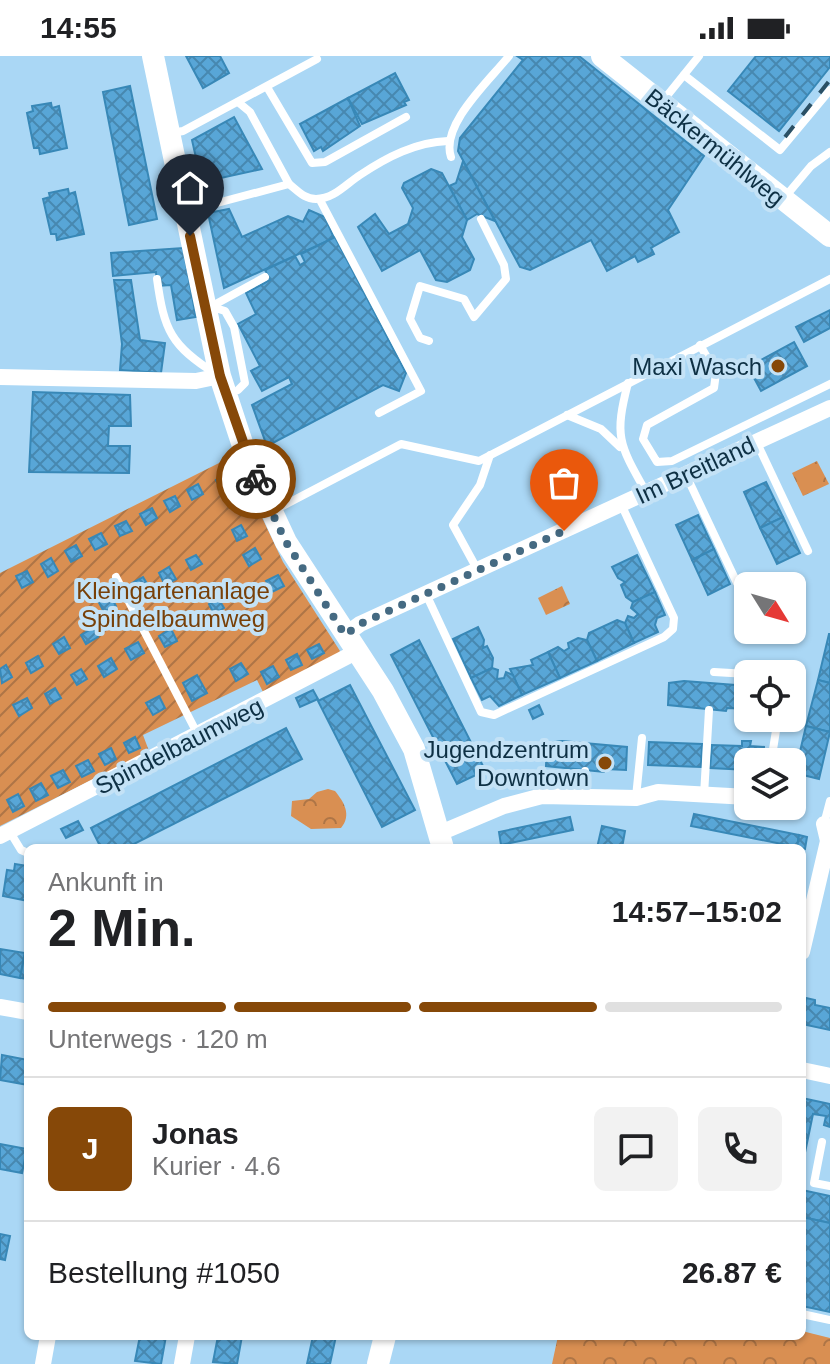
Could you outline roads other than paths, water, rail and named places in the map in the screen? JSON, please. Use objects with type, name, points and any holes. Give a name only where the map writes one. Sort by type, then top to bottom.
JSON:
[{"type":"street","points":[[153,56],[185,211],[210,306],[220,376],[232,419],[271,512],[350,643],[383,691],[414,749],[441,840],[522,800],[636,798],[658,792],[734,796]]},
{"type":"street","name":"Bäckermühlweg","points":[[602,56],[830,236]]},
{"type":"street","points":[[0,377],[196,381],[220,376]]},
{"type":"street","name":"Im Breitland","points":[[350,643],[360,624],[830,408]]},
{"type":"street","name":"Spindelbaumweg","points":[[5,834],[199,736],[350,643]]},
{"type":"street","points":[[806,935],[828,841],[824,824]]},
{"type":"street","points":[[0,1007],[24,1011]]},
{"type":"street","points":[[806,1071],[830,1076]]},
{"type":"street","points":[[43,1364],[47,1340]]},
{"type":"street","points":[[182,1364],[186,1340]]},
{"type":"street","points":[[378,1364],[384,1340]]},
{"type":"lane","points":[[451,157],[448,141],[455,123],[509,56]]},
{"type":"lane","points":[[661,104],[699,56]]},
{"type":"lane","points":[[169,133],[183,131],[317,59]]},
{"type":"lane","points":[[684,75],[780,150],[830,90]]},
{"type":"lane","points":[[267,87],[312,163],[325,162],[406,117]]},
{"type":"lane","points":[[238,102],[250,112],[289,184],[305,198],[320,200],[334,195],[359,175],[413,146],[448,141]]},
{"type":"lane","points":[[782,201],[811,166],[830,152]]},
{"type":"lane","points":[[185,211],[289,184]]},
{"type":"lane","points":[[320,200],[421,391],[379,413]]},
{"type":"lane","points":[[429,341],[420,338],[410,319],[420,286],[464,299],[474,317],[506,279],[504,265],[481,219]]},
{"type":"lane","points":[[210,306],[265,277]]},
{"type":"lane","points":[[157,279],[162,317],[170,335],[193,360],[220,376]]},
{"type":"lane","points":[[271,512],[401,444],[479,461],[830,279]]},
{"type":"lane","points":[[210,306],[225,311],[234,327],[245,383],[238,390]]},
{"type":"lane","points":[[700,345],[716,373],[714,388],[647,425],[643,439],[657,462],[672,461],[830,384]]},
{"type":"lane","points":[[623,451],[618,420],[628,383]]},
{"type":"lane","points":[[567,415],[601,429],[623,451],[646,492]]},
{"type":"lane","points":[[756,441],[808,551]]},
{"type":"lane","points":[[477,570],[453,525],[480,485],[490,455]]},
{"type":"lane","points":[[686,474],[734,577]]},
{"type":"lane","points":[[426,594],[484,715],[494,715],[664,637],[675,624],[621,504]]},
{"type":"lane","points":[[116,577],[199,736]]},
{"type":"lane","points":[[714,672],[734,673]]},
{"type":"lane","points":[[704,795],[709,710]]},
{"type":"lane","points":[[636,798],[642,738]]},
{"type":"lane","points":[[584,797],[585,771]]},
{"type":"lane","points":[[824,824],[830,801]]},
{"type":"lane","points":[[5,834],[24,851]]},
{"type":"lane","points":[[822,1142],[814,1183],[830,1186]]},
{"type":"lane","points":[[806,1315],[830,1320]]},
{"type":"railway","points":[[785,137],[830,80]]},
{"type":"place","name":"Maxi Wasch","points":[[778,366]]},
{"type":"place","name":"Jugendzentrum Downtown","points":[[605,763]]},
{"type":"park label","name":"Kleingartenanlage Spindelbaumweg","points":[[173,604]]}]
